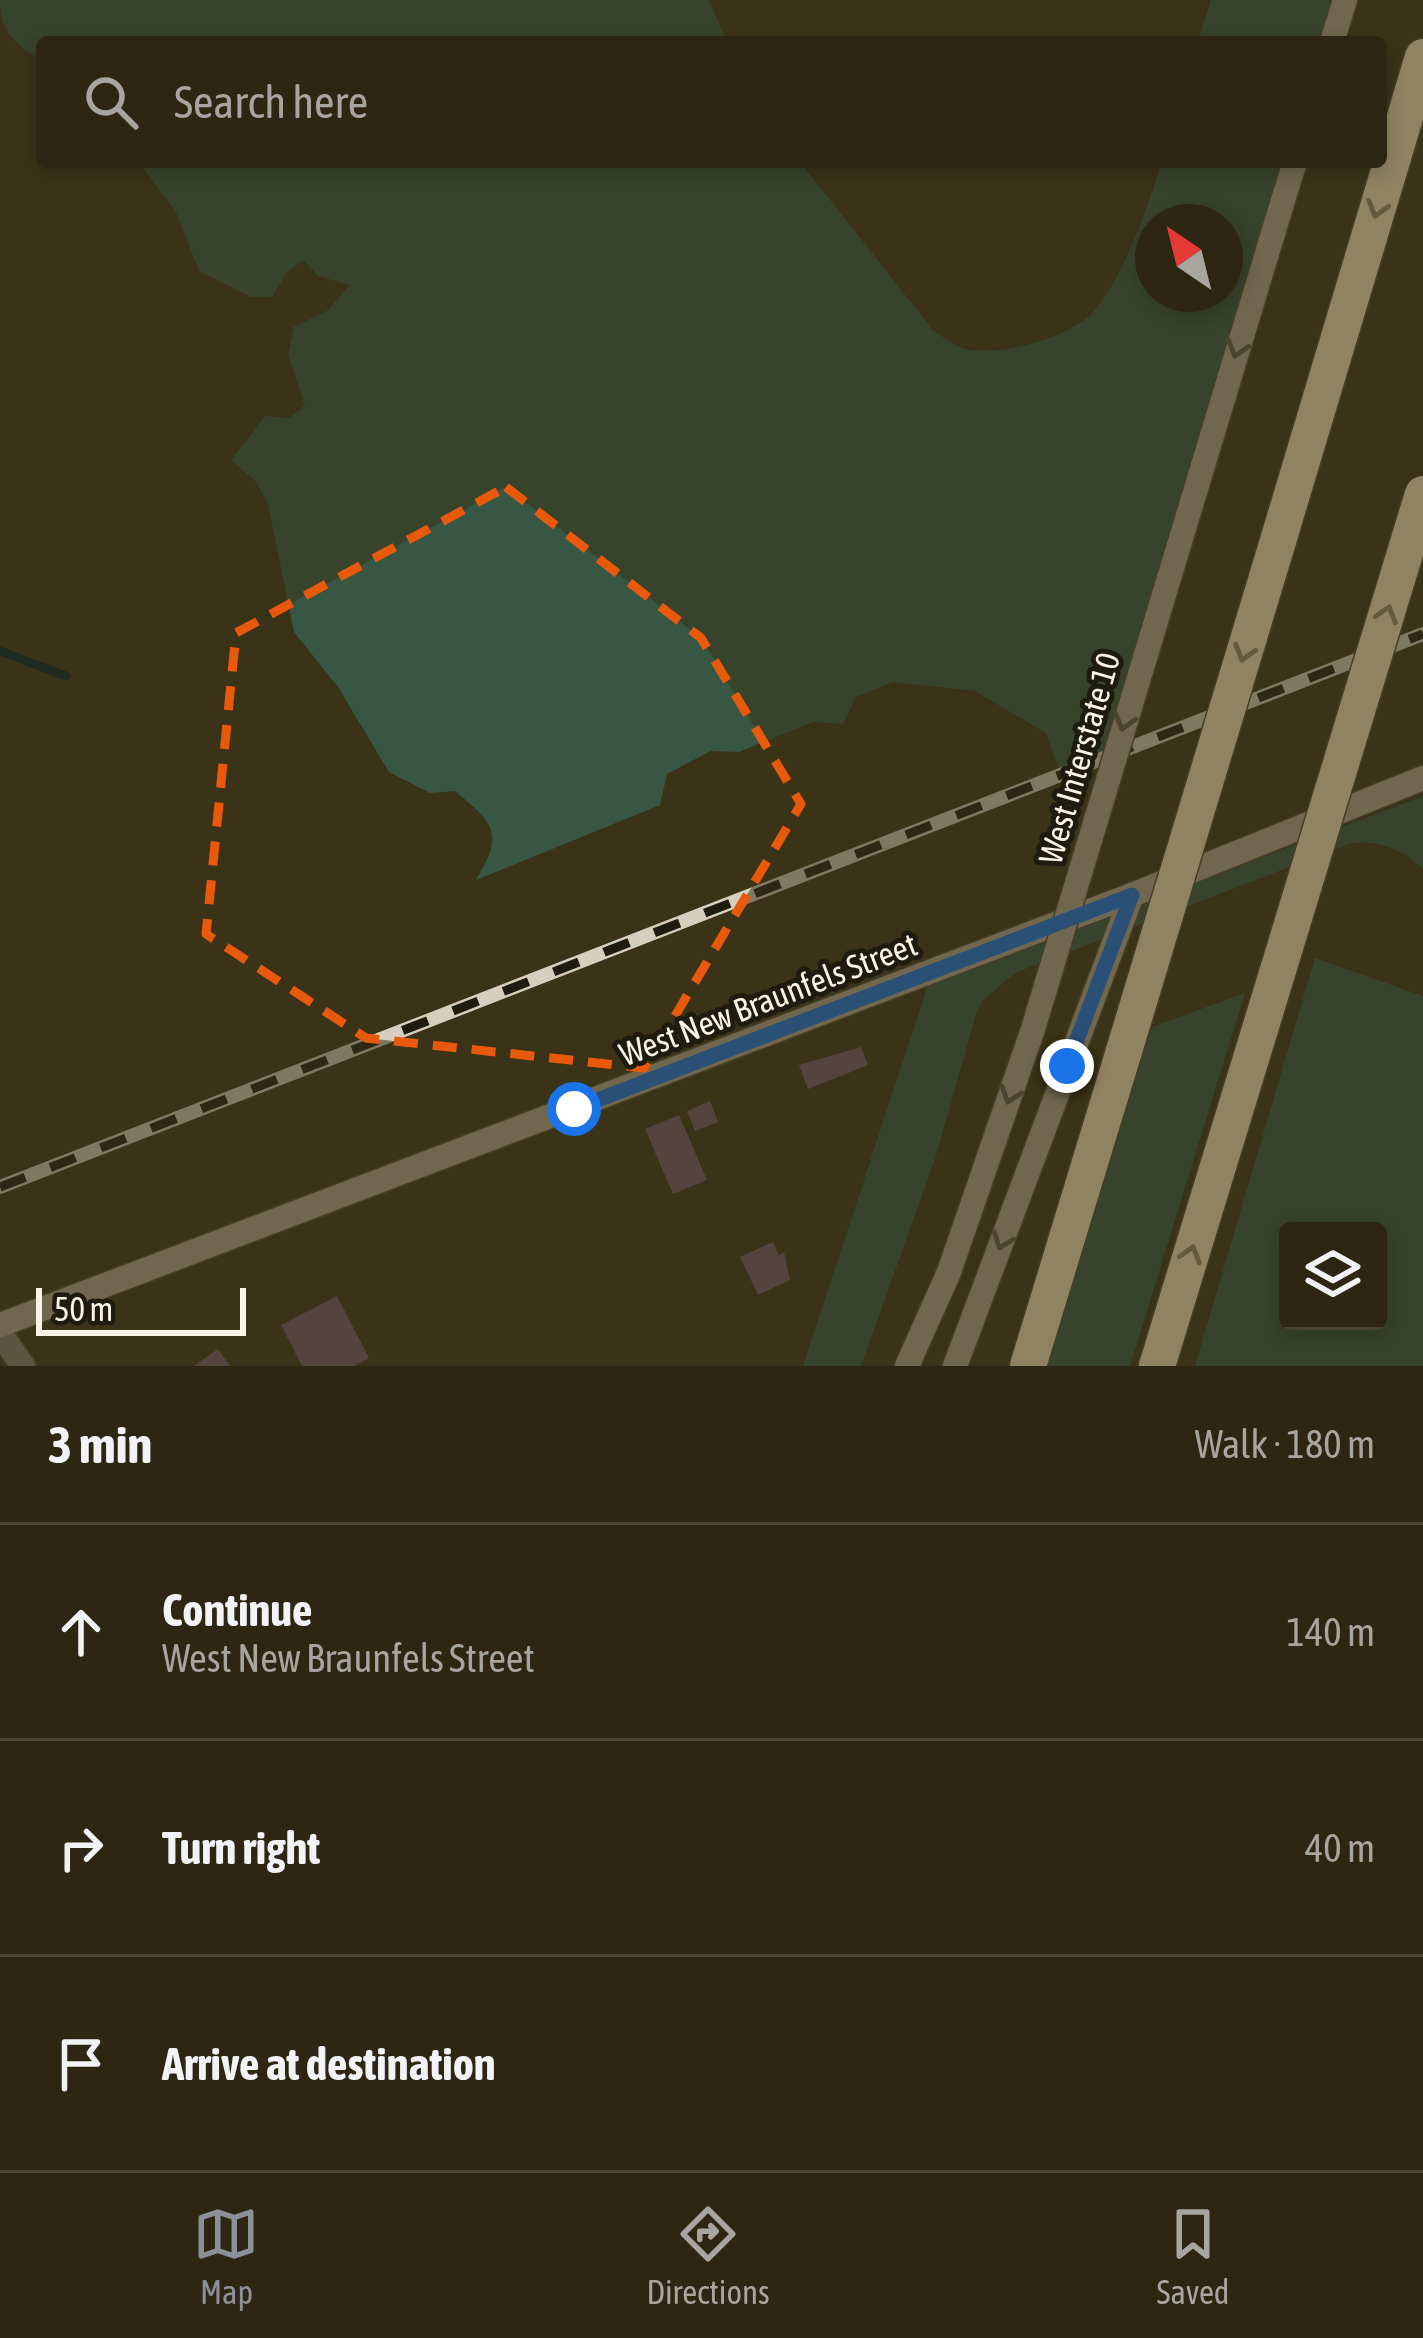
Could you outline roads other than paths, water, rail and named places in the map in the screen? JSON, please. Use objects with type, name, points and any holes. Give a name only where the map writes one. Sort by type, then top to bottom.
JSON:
[{"type":"highway","points":[[1028,1366],[1423,57]]},
{"type":"highway","points":[[1157,1366],[1423,494]]},
{"type":"main road","points":[[1334,36],[1345,0]]},
{"type":"main road","name":"West Interstate 10","points":[[907,1366],[949,1272],[1033,1029],[1293,168]]},
{"type":"main road","name":"West New Braunfels Street","points":[[0,1329],[1132,895],[1423,778]]},
{"type":"main road","points":[[955,1366],[1132,895]]},
{"type":"street","points":[[0,1329],[23,1366]]},
{"type":"waterway","points":[[0,651],[66,676]]},
{"type":"railway","points":[[0,1187],[1423,634]]}]
